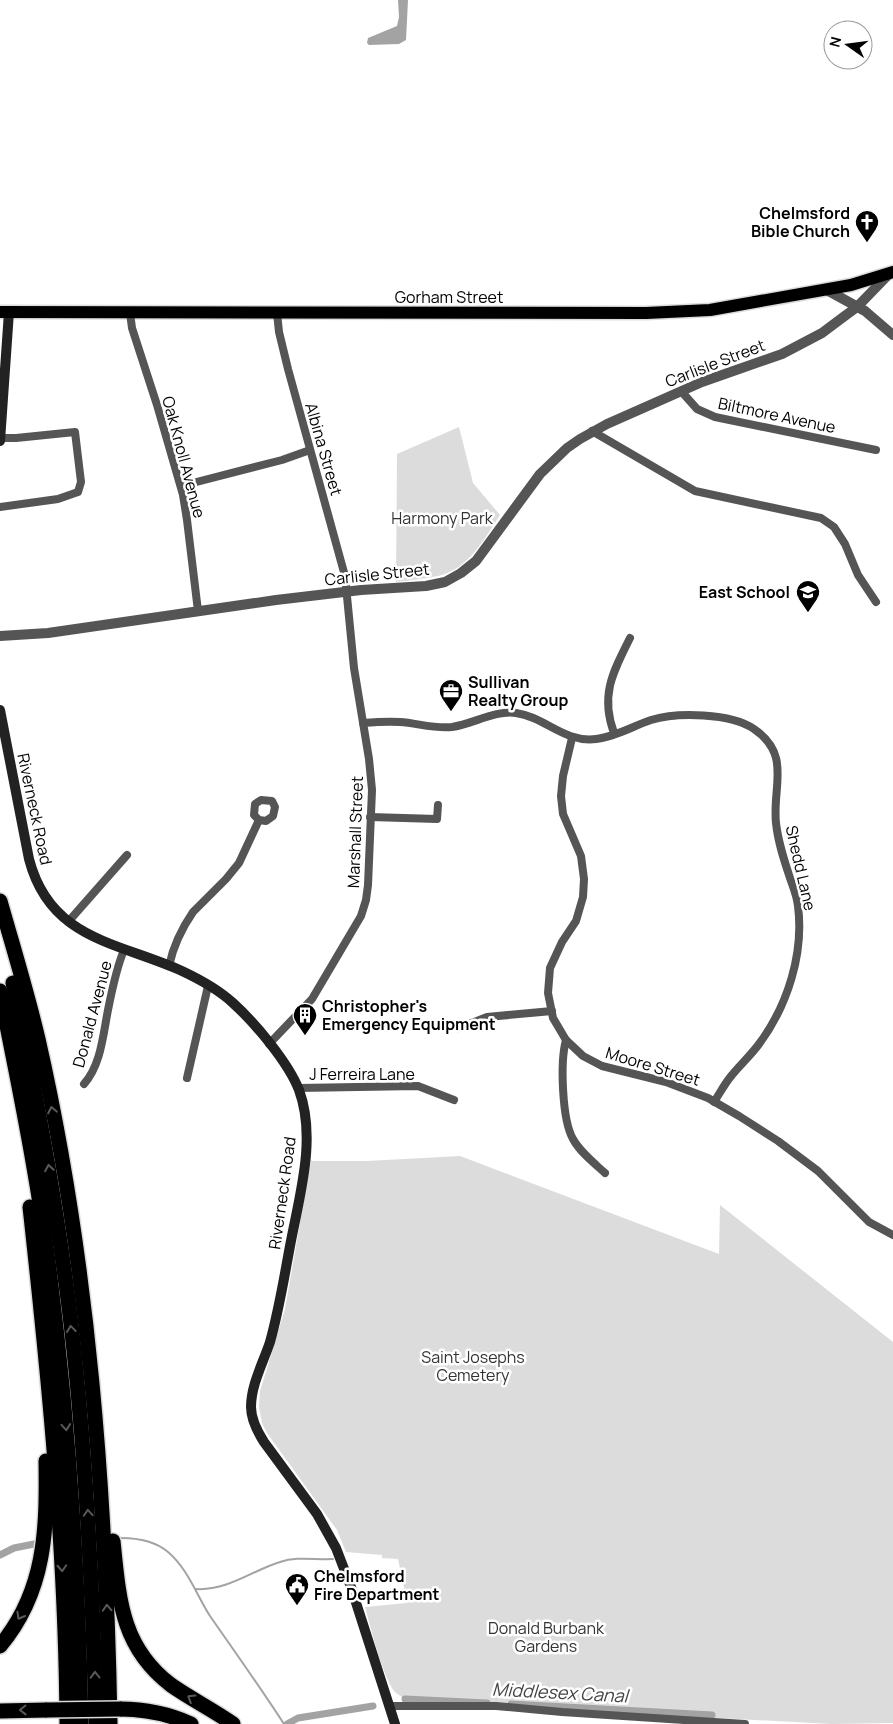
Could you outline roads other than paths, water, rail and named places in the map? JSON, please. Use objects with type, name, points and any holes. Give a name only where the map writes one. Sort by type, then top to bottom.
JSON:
[{"type":"highway","points":[[0,901],[32,1016],[50,1095],[70,1214],[109,1502],[119,1599],[128,1628],[145,1658],[163,1678],[232,1724]]},
{"type":"highway","points":[[0,918],[46,1149],[71,1328],[83,1443],[90,1538],[96,1724]]},
{"type":"highway","points":[[0,991],[42,1217],[61,1373],[76,1550],[81,1724]]},
{"type":"highway","points":[[14,1059],[48,1380],[61,1533],[67,1724]]},
{"type":"highway","points":[[0,1646],[30,1599],[40,1560],[46,1507],[44,1403],[48,1380]]},
{"type":"highway","points":[[92,1382],[104,1558],[110,1724]]},
{"type":"highway","points":[[0,1711],[138,1710],[161,1714],[191,1724]]},
{"type":"main road","name":"Gorham Street","points":[[5,312],[656,313],[710,310],[851,285],[892,273]]},
{"type":"main road","points":[[0,440],[5,312]]},
{"type":"main road","name":"Riverneck Road","points":[[0,710],[32,872],[48,902],[68,922],[97,940],[169,966],[208,986],[232,1002],[287,1067],[298,1088],[306,1120],[303,1174],[283,1288],[270,1342],[254,1386],[252,1414],[258,1433],[317,1514],[336,1548],[349,1580],[395,1724]]},
{"type":"street","name":"Carlisle Street","points":[[0,636],[60,631],[346,592],[426,586],[445,582],[461,573],[483,553],[540,474],[567,448],[592,431],[702,382],[782,354],[822,333],[857,307],[892,273]]},
{"type":"street","points":[[825,289],[866,311],[893,334]]},
{"type":"street","name":"Oak Knoll Avenue","points":[[130,313],[135,336],[181,486],[188,520],[198,611]]},
{"type":"street","name":"Albina Street","points":[[277,313],[279,332],[342,567],[346,592]]},
{"type":"street","name":"Biltmore Avenue","points":[[681,391],[697,409],[715,417],[876,450]]},
{"type":"street","points":[[592,431],[695,491],[820,518],[834,528],[845,544],[858,575],[876,602]]},
{"type":"street","points":[[0,440],[75,432],[81,482],[78,492],[64,498],[0,507]]},
{"type":"street","points":[[181,486],[270,463],[310,450]]},
{"type":"street","name":"Marshall Street","points":[[269,1044],[312,999],[357,924],[364,908],[368,884],[371,772],[354,668],[346,592]]},
{"type":"street","points":[[614,733],[608,717],[608,693],[614,670],[630,638]]},
{"type":"street","name":"Shedd Lane","points":[[363,723],[401,722],[436,727],[452,727],[469,724],[494,715],[515,713],[533,718],[572,738],[596,739],[653,719],[707,716],[732,720],[754,729],[771,745],[778,764],[776,821],[781,851],[798,902],[800,924],[798,953],[791,981],[780,1010],[760,1043],[731,1076],[714,1102]]},
{"type":"street","name":"Moore Street","points":[[572,738],[563,776],[561,796],[563,814],[581,856],[584,879],[583,897],[576,921],[562,942],[550,968],[548,993],[553,1018],[566,1040],[583,1056],[602,1066],[666,1082],[714,1102],[778,1141],[818,1171],[869,1222],[893,1234]]},
{"type":"street","points":[[370,817],[437,819],[438,805]]},
{"type":"street","points":[[169,966],[171,956],[188,919],[239,863],[259,820]]},
{"type":"street","points":[[68,922],[128,855]]},
{"type":"street","name":"Donald Avenue","points":[[84,1084],[90,1078],[96,1063],[115,975],[124,950]]},
{"type":"street","points":[[187,1078],[208,986]]},
{"type":"street","points":[[459,1028],[487,1017],[552,1011]]},
{"type":"street","points":[[566,1040],[563,1054],[563,1080],[568,1126],[574,1140],[604,1173]]},
{"type":"street","name":"J Ferreira Lane","points":[[298,1088],[418,1086],[454,1100]]},
{"type":"street","points":[[390,1706],[496,1706],[745,1724]]},
{"type":"waterway","points":[[121,1538],[152,1543],[163,1548],[175,1559],[186,1574],[210,1616],[284,1724]]},
{"type":"waterway","points":[[0,1555],[14,1548],[34,1544]]},
{"type":"waterway","points":[[196,1589],[207,1589],[229,1584],[286,1560],[333,1559]]},
{"type":"waterway","name":"Middlesex Canal","points":[[405,1699],[487,1703]]},
{"type":"waterway","name":"Middlesex Canal","points":[[511,1704],[712,1715]]},
{"type":"waterway","name":"Middlesex Canal","points":[[287,1724],[298,1718],[373,1706]]},
{"type":"place","name":"Chelmsford Bible Church","points":[[867,243]]},
{"type":"place","name":"East School","points":[[808,613]]},
{"type":"place","name":"Sullivan Realty Group","points":[[451,712]]},
{"type":"place","name":"Christopher's Emergency Equipment","points":[[305,1036]]},
{"type":"place","name":"Chelmsford Fire Department","points":[[297,1606]]},
{"type":"park label","name":"Harmony Park","points":[[442,518]]},
{"type":"park label","name":"Saint Josephs Cemetery","points":[[473,1366]]},
{"type":"park label","name":"Donald Burbank Gardens","points":[[546,1637]]}]
